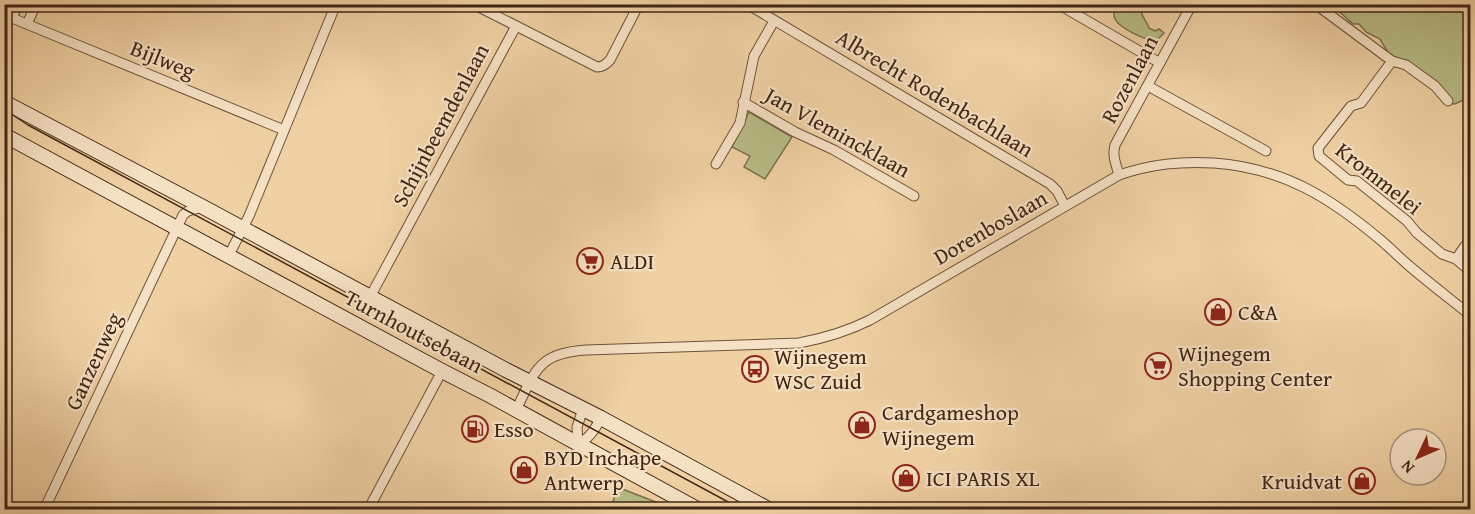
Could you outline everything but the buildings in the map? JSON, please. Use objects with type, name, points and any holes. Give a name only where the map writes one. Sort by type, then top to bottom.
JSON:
[{"type":"main road","name":"Turnhoutsebaan","points":[[4,102],[770,510]]},
{"type":"main road","name":"Turnhoutsebaan","points":[[4,135],[699,510]]},
{"type":"street","points":[[18,4],[12,18],[27,24],[36,4]]},
{"type":"street","points":[[229,255],[243,228],[336,4]]},
{"type":"street","points":[[473,4],[516,26]]},
{"type":"street","name":"Schijnbeemdenlaan","points":[[370,297],[516,26],[593,66],[601,67],[609,60],[639,4]]},
{"type":"street","name":"Albrecht Rodenbachlaan","points":[[747,4],[1050,184],[1065,206]]},
{"type":"street","points":[[1058,4],[1160,63]]},
{"type":"street","name":"Rozenlaan","points":[[1119,174],[1114,161],[1115,145],[1192,4]]},
{"type":"street","points":[[1322,4],[1322,9],[1392,61],[1406,65],[1435,86],[1448,101]]},
{"type":"street","name":"Jan Vlemincklaan","points":[[716,164],[740,123],[754,56],[774,21]]},
{"type":"street","name":"Bijlweg","points":[[27,24],[284,130]]},
{"type":"street","name":"Krommelei","points":[[1392,61],[1361,103],[1352,106],[1318,148],[1319,156],[1348,180],[1357,181],[1407,221],[1417,233],[1442,254],[1456,259],[1470,271]]},
{"type":"street","points":[[1148,86],[1266,151]]},
{"type":"street","name":"Jan Vlemincklaan","points":[[744,102],[914,196]]},
{"type":"street","name":"Dorenboslaan","points":[[516,410],[536,370],[547,359],[564,352],[790,343],[825,339],[870,320],[1119,174],[1160,164],[1190,162],[1253,168],[1296,183],[1338,207],[1470,315]]},
{"type":"street","points":[[177,228],[183,215],[188,211],[203,207]]},
{"type":"street","name":"Ganzenweg","points":[[44,510],[177,228]]},
{"type":"street","points":[[1456,259],[1470,242]]},
{"type":"street","points":[[368,510],[442,371]]},
{"type":"street","points":[[583,409],[577,427],[578,444],[586,440],[601,418]]},
{"type":"green space","points":[[1116,5],[1146,5],[1141,8],[1141,11],[1149,28],[1155,31],[1159,29],[1164,33],[1156,41],[1127,30],[1115,19]]},
{"type":"green space","points":[[1332,5],[1470,5],[1470,101],[1465,99],[1455,104],[1443,102],[1432,79],[1390,56],[1380,39],[1366,32],[1359,24],[1353,24]]},
{"type":"green space","points":[[749,112],[792,137],[765,179],[744,167],[750,156],[732,147]]},
{"type":"green space","points":[[617,487],[674,509],[611,509]]},
{"type":"tram line","points":[[4,20],[11,43],[4,81]]},
{"type":"tram line","points":[[4,102],[10,113],[28,125],[743,510]]},
{"type":"place","name":"ALDI","points":[[590,261]]},
{"type":"place","name":"C&A","points":[[1218,312]]},
{"type":"place","name":"Wijnegem Shopping Center","points":[[1158,366]]},
{"type":"place","name":"Wijnegem WSC Zuid","points":[[755,369]]},
{"type":"place","name":"Cardgameshop Wijnegem","points":[[862,425]]},
{"type":"place","name":"Esso","points":[[475,429]]},
{"type":"place","name":"BYD Inchape Antwerp","points":[[524,470]]},
{"type":"place","name":"ICI PARIS XL","points":[[906,478]]},
{"type":"place","name":"Kruidvat","points":[[1362,481]]}]
